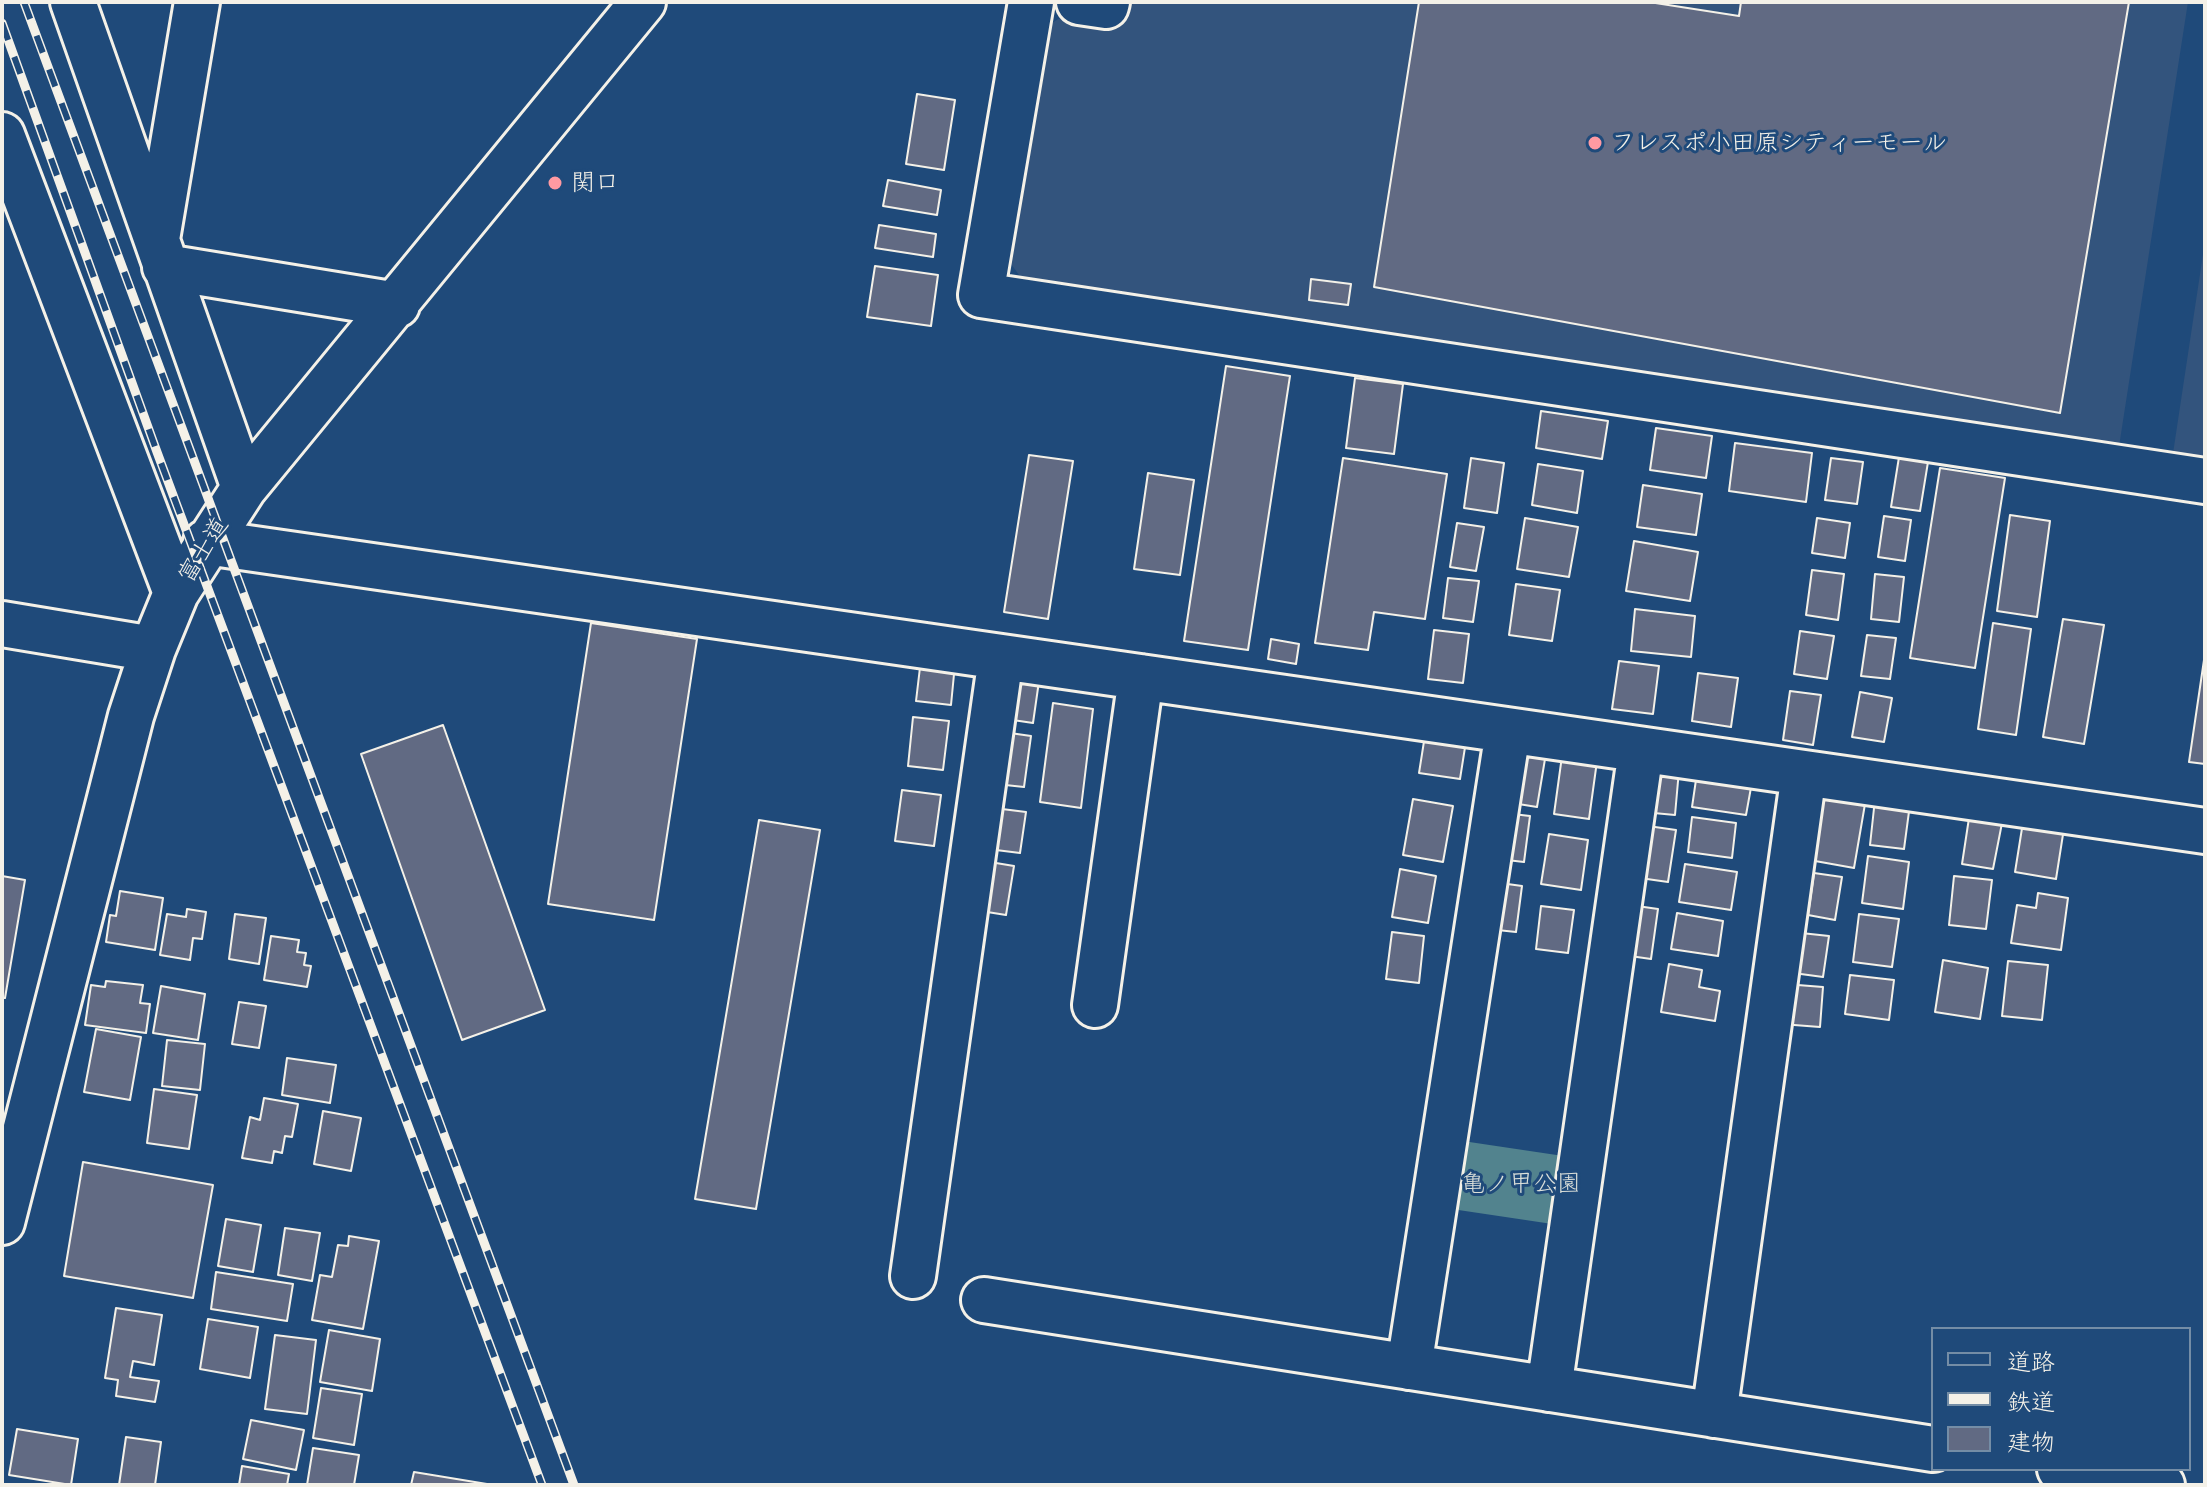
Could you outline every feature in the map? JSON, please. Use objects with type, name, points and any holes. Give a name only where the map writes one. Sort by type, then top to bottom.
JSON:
[{"type":"street","points":[[73,2],[244,488]]},
{"type":"street","points":[[161,254],[197,2]]},
{"type":"street","name":"富士道","points":[[2,1222],[131,716],[176,593],[206,542],[244,488],[643,2]]},
{"type":"street","points":[[1031,2],[981,295],[2205,481]]},
{"type":"street","points":[[1079,2],[1106,6],[1107,2]]},
{"type":"street","points":[[2,135],[176,593]]},
{"type":"street","points":[[161,254],[397,305]]},
{"type":"street","points":[[206,542],[2205,831]]},
{"type":"street","points":[[2,624],[153,649]]},
{"type":"street","points":[[913,1276],[1001,657]]},
{"type":"street","points":[[1095,1005],[1141,677]]},
{"type":"street","points":[[1409,1367],[1508,731]]},
{"type":"street","points":[[1549,1389],[1641,750]]},
{"type":"street","points":[[1714,1415],[1804,773]]},
{"type":"street","points":[[984,1300],[1931,1449]]},
{"type":"street","points":[[2073,1471],[2162,1485]]},
{"type":"shaded area","name":"フレスポ小田原シティーモール","points":[[1118,2],[2188,2],[2118,453],[1027,286],[1006,257],[1042,29],[1060,18],[1114,27]]},
{"type":"shaded area","points":[[2205,241],[2205,465],[2172,460]]},
{"type":"green space","name":"亀ノ甲公園","points":[[1456,1140],[1570,1157],[1559,1225],[1445,1208]]},
{"type":"building","points":[[1419,2],[1649,2],[1739,16],[1741,2],[2129,2],[2060,413],[1374,287]]},
{"type":"building","points":[[917,94],[955,100],[944,170],[906,164]]},
{"type":"building","points":[[888,180],[941,190],[937,215],[883,206]]},
{"type":"building","points":[[879,225],[936,234],[933,257],[875,248]]},
{"type":"building","points":[[875,266],[938,275],[931,326],[867,317]]},
{"type":"building","points":[[1311,279],[1351,284],[1348,305],[1309,300]]},
{"type":"building","points":[[1226,366],[1290,376],[1248,650],[1184,641]]},
{"type":"building","points":[[1355,378],[1403,384],[1394,454],[1346,448]]},
{"type":"building","points":[[1541,411],[1608,421],[1602,459],[1536,448]]},
{"type":"building","points":[[1656,428],[1712,436],[1706,478],[1650,470]]},
{"type":"building","points":[[1735,443],[1812,453],[1806,502],[1729,491]]},
{"type":"building","points":[[1029,455],[1073,461],[1048,619],[1004,612]]},
{"type":"building","points":[[1899,457],[1928,462],[1920,511],[1891,507]]},
{"type":"building","points":[[1343,458],[1447,474],[1425,619],[1374,612],[1368,650],[1315,643]]},
{"type":"building","points":[[1471,458],[1504,463],[1497,513],[1464,508]]},
{"type":"building","points":[[1831,458],[1863,462],[1857,504],[1825,500]]},
{"type":"building","points":[[1538,464],[1583,471],[1577,513],[1532,505]]},
{"type":"building","points":[[1940,468],[2005,478],[1975,668],[1910,658]]},
{"type":"building","points":[[1148,473],[1194,480],[1180,575],[1134,569]]},
{"type":"building","points":[[1643,485],[1702,494],[1696,535],[1637,527]]},
{"type":"building","points":[[2010,515],[2050,521],[2037,617],[1997,611]]},
{"type":"building","points":[[1884,516],[1911,520],[1905,561],[1878,557]]},
{"type":"building","points":[[1525,518],[1578,527],[1569,577],[1517,569]]},
{"type":"building","points":[[1817,518],[1850,523],[1845,558],[1812,553]]},
{"type":"building","points":[[1457,523],[1484,527],[1476,571],[1450,567]]},
{"type":"building","points":[[1634,541],[1698,552],[1690,601],[1626,591]]},
{"type":"building","points":[[1812,570],[1844,574],[1838,620],[1806,615]]},
{"type":"building","points":[[1875,574],[1904,577],[1899,622],[1871,619]]},
{"type":"building","points":[[1448,578],[1479,581],[1473,622],[1443,618]]},
{"type":"building","points":[[1516,584],[1560,590],[1552,641],[1509,635]]},
{"type":"building","points":[[1635,609],[1695,616],[1691,657],[1631,651]]},
{"type":"building","points":[[2063,619],[2104,625],[2084,744],[2043,737]]},
{"type":"building","points":[[591,623],[697,639],[654,920],[548,904]]},
{"type":"building","points":[[1993,623],[2031,629],[2016,735],[1978,729]]},
{"type":"building","points":[[1434,630],[1469,634],[1463,683],[1428,679]]},
{"type":"building","points":[[1800,631],[1834,636],[1827,679],[1794,674]]},
{"type":"building","points":[[1867,635],[1896,638],[1890,679],[1861,676]]},
{"type":"building","points":[[1271,639],[1299,644],[1296,664],[1268,659]]},
{"type":"building","points":[[921,659],[955,664],[951,705],[916,701]]},
{"type":"building","points":[[2205,660],[2205,764],[2189,762]]},
{"type":"building","points":[[1619,661],[1659,666],[1653,714],[1612,709]]},
{"type":"building","points":[[1698,673],[1738,678],[1731,727],[1692,721]]},
{"type":"building","points":[[1011,677],[1039,681],[1033,723],[1006,719]]},
{"type":"building","points":[[1790,691],[1821,695],[1813,745],[1783,740]]},
{"type":"building","points":[[1860,692],[1892,698],[1884,742],[1852,737]]},
{"type":"building","points":[[1053,703],[1093,709],[1081,808],[1040,802]]},
{"type":"building","points":[[913,717],[949,721],[943,770],[908,766]]},
{"type":"building","points":[[443,725],[545,1010],[462,1040],[361,754]]},
{"type":"building","points":[[1003,732],[1031,736],[1024,787],[996,784]]},
{"type":"building","points":[[1425,735],[1466,741],[1460,779],[1419,773]]},
{"type":"building","points":[[1515,754],[1545,759],[1537,807],[1506,802]]},
{"type":"building","points":[[1562,756],[1597,761],[1589,819],[1554,814]]},
{"type":"building","points":[[1647,767],[1679,770],[1675,815],[1643,812]]},
{"type":"building","points":[[1697,773],[1752,782],[1746,815],[1692,807]]},
{"type":"building","points":[[902,790],[941,795],[934,846],[895,841]]},
{"type":"building","points":[[1815,795],[1865,804],[1854,868],[1804,859]]},
{"type":"building","points":[[1413,799],[1453,806],[1443,862],[1403,855]]},
{"type":"building","points":[[1875,799],[1910,804],[1904,849],[1870,845]]},
{"type":"building","points":[[994,808],[1026,812],[1020,853],[988,849]]},
{"type":"building","points":[[1504,813],[1530,816],[1524,862],[1498,859]]},
{"type":"building","points":[[1692,817],[1736,823],[1732,858],[1688,852]]},
{"type":"building","points":[[1969,818],[2002,823],[1993,869],[1962,864]]},
{"type":"building","points":[[759,820],[820,830],[756,1209],[695,1199]]},
{"type":"building","points":[[2023,822],[2064,828],[2056,879],[2015,872]]},
{"type":"building","points":[[1641,825],[1676,830],[1668,882],[1633,877]]},
{"type":"building","points":[[1549,834],[1588,840],[1581,890],[1541,884]]},
{"type":"building","points":[[1868,856],[1909,862],[1903,909],[1862,903]]},
{"type":"building","points":[[990,862],[1014,866],[1006,915],[981,911]]},
{"type":"building","points":[[1685,864],[1737,872],[1731,910],[1679,902]]},
{"type":"building","points":[[1400,869],[1436,876],[1428,923],[1392,917]]},
{"type":"building","points":[[1814,873],[1842,877],[1835,920],[1808,915]]},
{"type":"building","points":[[2,876],[25,880],[5,998],[2,998]]},
{"type":"building","points":[[1954,876],[1992,880],[1986,929],[1949,925]]},
{"type":"building","points":[[1493,882],[1522,886],[1516,932],[1488,929]]},
{"type":"building","points":[[120,891],[163,898],[155,950],[106,942],[110,915],[116,916]]},
{"type":"building","points":[[2038,893],[2068,898],[2061,950],[2011,943],[2017,905],[2036,908]]},
{"type":"building","points":[[1630,905],[1658,909],[1651,959],[1623,955]]},
{"type":"building","points":[[1541,906],[1574,910],[1568,953],[1536,949]]},
{"type":"building","points":[[187,909],[206,912],[202,939],[193,938],[190,960],[160,955],[167,914],[186,917]]},
{"type":"building","points":[[1677,913],[1723,921],[1718,956],[1671,949]]},
{"type":"building","points":[[235,914],[266,918],[259,964],[229,959]]},
{"type":"building","points":[[1859,914],[1899,919],[1892,967],[1853,962]]},
{"type":"building","points":[[1392,932],[1424,936],[1419,983],[1386,979]]},
{"type":"building","points":[[1792,932],[1829,936],[1823,977],[1786,972]]},
{"type":"building","points":[[271,936],[299,940],[297,952],[306,953],[304,965],[311,966],[307,987],[264,980]]},
{"type":"building","points":[[1943,960],[1988,968],[1980,1019],[1935,1012]]},
{"type":"building","points":[[2008,961],[2048,965],[2042,1020],[2002,1016]]},
{"type":"building","points":[[1669,964],[1702,970],[1699,987],[1720,991],[1715,1021],[1661,1012]]},
{"type":"building","points":[[1850,975],[1894,980],[1889,1020],[1845,1014]]},
{"type":"building","points":[[106,981],[143,985],[140,1003],[150,1004],[146,1033],[85,1025],[91,985],[105,987]]},
{"type":"building","points":[[1785,984],[1823,987],[1820,1027],[1781,1024]]},
{"type":"building","points":[[161,986],[205,994],[198,1040],[153,1033]]},
{"type":"building","points":[[239,1002],[266,1006],[259,1048],[232,1044]]},
{"type":"building","points":[[96,1029],[141,1037],[130,1100],[84,1092]]},
{"type":"building","points":[[167,1040],[205,1044],[200,1090],[162,1086]]},
{"type":"building","points":[[287,1058],[336,1065],[330,1103],[282,1095]]},
{"type":"building","points":[[154,1089],[197,1095],[189,1149],[147,1143]]},
{"type":"building","points":[[264,1098],[298,1104],[292,1137],[285,1136],[282,1153],[274,1151],[272,1163],[242,1158],[250,1117],[260,1120]]},
{"type":"building","points":[[323,1111],[361,1118],[351,1171],[314,1164]]},
{"type":"building","points":[[83,1162],[213,1185],[193,1298],[64,1276]]},
{"type":"building","points":[[226,1219],[261,1225],[253,1272],[218,1266]]},
{"type":"building","points":[[285,1228],[320,1233],[312,1281],[278,1275]]},
{"type":"building","points":[[349,1236],[379,1241],[363,1329],[312,1320],[320,1275],[332,1277],[338,1245],[348,1246]]},
{"type":"building","points":[[216,1272],[293,1284],[287,1321],[211,1309]]},
{"type":"building","points":[[116,1308],[162,1315],[154,1365],[133,1361],[130,1377],[159,1381],[155,1402],[116,1396],[118,1380],[105,1378]]},
{"type":"building","points":[[208,1319],[258,1327],[250,1378],[200,1369]]},
{"type":"building","points":[[329,1330],[380,1339],[372,1391],[320,1382]]},
{"type":"building","points":[[275,1335],[316,1340],[307,1414],[265,1409]]},
{"type":"building","points":[[321,1388],[362,1394],[354,1445],[313,1438]]},
{"type":"building","points":[[251,1420],[304,1430],[296,1470],[243,1459]]},
{"type":"building","points":[[17,1429],[78,1439],[71,1485],[9,1475]]},
{"type":"building","points":[[126,1437],[161,1442],[155,1485],[119,1485]]},
{"type":"building","points":[[313,1448],[359,1455],[354,1485],[307,1485]]},
{"type":"building","points":[[242,1466],[289,1474],[287,1485],[239,1485]]},
{"type":"building","points":[[414,1472],[493,1485],[411,1485]]},
{"type":"railway","points":[[24,2],[574,1485]]},
{"type":"railway","points":[[2,23],[157,452],[542,1485]]},
{"type":"place","name":"フレスポ小田原シティーモール","points":[[1595,143]]},
{"type":"place","name":"関口","points":[[555,183]]}]
